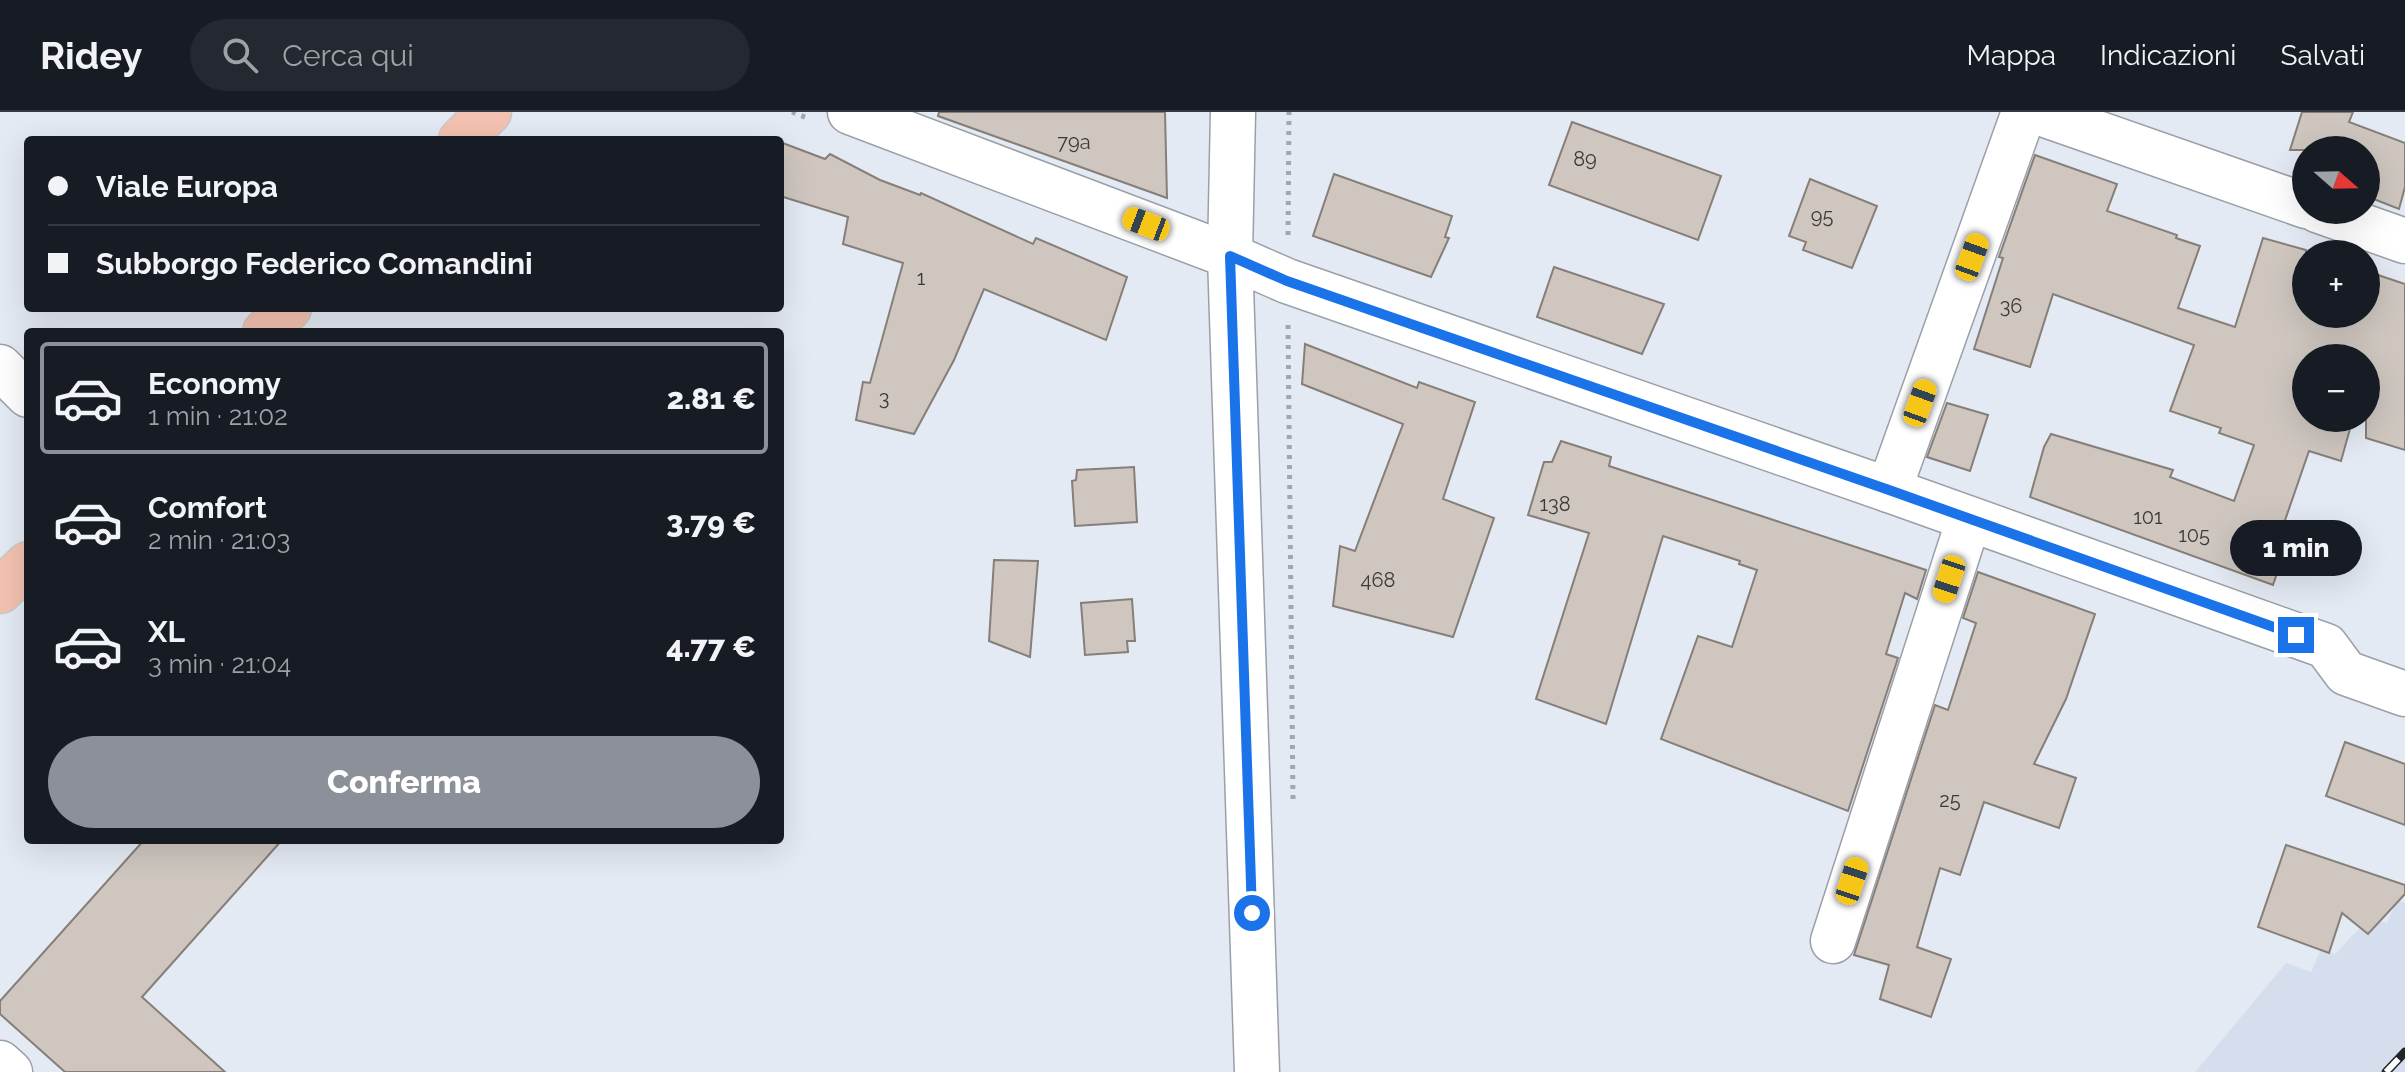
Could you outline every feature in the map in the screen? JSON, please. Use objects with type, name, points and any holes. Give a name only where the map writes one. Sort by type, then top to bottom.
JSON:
[{"type":"main road","points":[[465,136],[489,112]]},
{"type":"main road","points":[[269,328],[285,312]]},
{"type":"main road","points":[[0,591],[24,568]]},
{"type":"street","points":[[850,112],[1230,256],[1287,281],[2326,646],[2346,673],[2405,694]]},
{"type":"street","points":[[1233,112],[1230,256],[1257,1072]]},
{"type":"street","points":[[1889,490],[2024,112]]},
{"type":"street","points":[[2037,112],[2292,201]]},
{"type":"street","points":[[2357,224],[2405,241]]},
{"type":"street","points":[[1833,941],[1969,519]]},
{"type":"street","points":[[0,1063],[10,1072]]},
{"type":"path","points":[[1289,112],[1287,281],[1293,803]]},
{"type":"shaded area","points":[[2397,900],[2405,903],[2405,1072],[2195,1072],[2286,963],[2311,972],[2321,949],[2335,954],[2369,918],[2387,923]]},
{"type":"building","points":[[939,112],[1165,112],[1167,198],[938,116]]},
{"type":"building","points":[[2302,112],[2353,112],[2349,122],[2405,143],[2405,187],[2399,209],[2380,202],[2380,136],[2294,136]]},
{"type":"building","points":[[1572,122],[1721,176],[1698,240],[1549,185]]},
{"type":"building","points":[[784,144],[825,159],[830,154],[880,180],[921,193],[1033,244],[1036,238],[1127,277],[1106,340],[984,289],[954,360],[914,434],[856,420],[863,382],[870,383],[903,263],[843,244],[848,217],[784,197]]},
{"type":"building","points":[[2035,155],[2117,184],[2107,211],[2200,246],[2178,308],[2235,327],[2263,238],[2292,246],[2292,328],[2380,328],[2380,276],[2405,284],[2405,450],[2366,438],[2366,432],[2380,432],[2380,344],[2292,344],[2292,432],[2349,432],[2341,461],[2309,451],[2282,529],[2291,532],[2273,585],[2030,497],[2044,447],[2051,434],[2173,470],[2170,477],[2234,501],[2254,445],[2219,433],[2221,428],[2170,411],[2194,345],[2053,294],[2030,367],[1974,349],[2003,258],[1999,257]]},
{"type":"building","points":[[1334,174],[1452,216],[1445,237],[1449,238],[1431,277],[1313,236]]},
{"type":"building","points":[[1810,179],[1877,206],[1852,268],[1803,250],[1806,242],[1789,236]]},
{"type":"building","points":[[1554,267],[1664,304],[1642,354],[1537,317]]},
{"type":"building","points":[[1305,344],[1417,388],[1419,382],[1475,402],[1443,499],[1494,518],[1453,637],[1333,606],[1340,546],[1355,551],[1403,424],[1302,384]]},
{"type":"building","points":[[1947,403],[1988,415],[1970,471],[1927,457]]},
{"type":"building","points":[[1561,441],[1611,457],[1609,466],[1926,570],[1917,599],[1905,593],[1886,654],[1898,658],[1848,811],[1661,739],[1698,636],[1732,647],[1757,570],[1739,564],[1740,561],[1663,536],[1606,724],[1536,699],[1589,533],[1528,515],[1544,462],[1552,462]]},
{"type":"building","points":[[1134,467],[1137,522],[1075,526],[1072,481],[1076,480],[1077,470]]},
{"type":"building","points":[[994,560],[1038,561],[1030,657],[989,641]]},
{"type":"building","points":[[1978,572],[2095,614],[2066,699],[2034,764],[2076,778],[2059,828],[1984,802],[1960,875],[1940,868],[1917,947],[1951,959],[1931,1017],[1880,999],[1889,965],[1854,955],[1935,705],[1948,710],[1976,623],[1963,618]]},
{"type":"building","points":[[1132,599],[1135,641],[1127,641],[1128,652],[1085,655],[1081,603]]},
{"type":"building","points":[[2345,742],[2405,764],[2405,825],[2326,796]]},
{"type":"building","points":[[140,844],[278,844],[142,997],[225,1072],[65,1072],[0,1014],[0,1001]]},
{"type":"building","points":[[2286,845],[2405,885],[2405,894],[2368,934],[2342,913],[2329,953],[2258,927]]},
{"type":"railway","points":[[2386,1072],[2405,1052]]},
{"type":"route","points":[[1252,913],[1230,256],[1287,281],[2296,635]]}]
